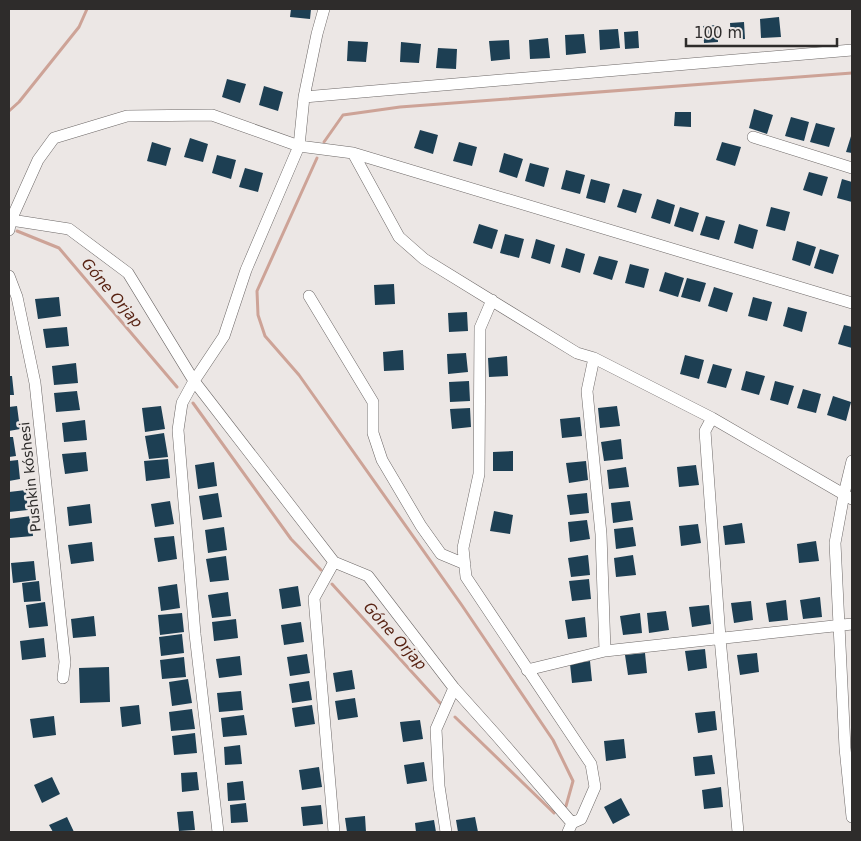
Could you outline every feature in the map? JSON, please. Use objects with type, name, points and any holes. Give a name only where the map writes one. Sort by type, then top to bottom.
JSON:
[{"type":"street","points":[[218,832],[195,634],[178,430],[182,403],[224,336],[246,270],[299,146],[304,97],[316,34],[324,9]]},
{"type":"street","points":[[304,97],[852,50]]},
{"type":"street","points":[[492,300],[480,328],[480,474],[463,548],[466,577],[591,764],[595,787],[581,819],[570,828],[454,688],[368,576],[334,562],[194,382],[128,273],[68,229],[10,225],[38,160],[54,138],[127,116],[212,115],[299,146],[353,154],[852,303]]},
{"type":"street","points":[[753,136],[852,168]]},
{"type":"street","points":[[353,154],[399,237],[424,259],[577,353],[594,358],[712,418],[848,497]]},
{"type":"street","name":"Pushkin kóshesi","points":[[9,276],[17,297],[35,383],[65,662],[64,678]]},
{"type":"street","points":[[309,296],[374,402],[373,433],[382,460],[421,526],[441,554],[465,564]]},
{"type":"street","points":[[594,358],[587,391],[601,534],[605,651]]},
{"type":"street","points":[[712,418],[705,431],[720,638],[738,832]]},
{"type":"street","points":[[852,461],[848,497],[835,543],[852,817]]},
{"type":"street","points":[[334,562],[314,598],[334,832]]},
{"type":"street","points":[[527,670],[605,651],[852,624]]},
{"type":"street","points":[[446,832],[439,786],[436,729],[454,688]]},
{"type":"building","points":[[291,9],[311,9],[310,19],[290,17]]},
{"type":"building","points":[[779,17],[781,37],[761,38],[760,19]]},
{"type":"building","points":[[744,22],[745,39],[731,40],[730,23]]},
{"type":"building","points":[[717,25],[718,42],[704,43],[703,26]]},
{"type":"building","points":[[618,29],[620,48],[600,50],[599,30]]},
{"type":"building","points":[[638,31],[639,48],[625,49],[624,32]]},
{"type":"building","points":[[584,34],[586,53],[566,55],[565,35]]},
{"type":"building","points":[[548,38],[550,58],[530,59],[529,40]]},
{"type":"building","points":[[509,40],[510,59],[491,61],[489,41]]},
{"type":"building","points":[[348,41],[368,42],[366,62],[347,61]]},
{"type":"building","points":[[401,42],[421,44],[419,63],[400,62]]},
{"type":"building","points":[[438,48],[457,49],[456,69],[436,68]]},
{"type":"building","points":[[227,79],[246,84],[240,103],[222,97]]},
{"type":"building","points":[[264,86],[283,92],[278,111],[259,105]]},
{"type":"building","points":[[754,109],[773,115],[767,134],[749,128]]},
{"type":"building","points":[[675,112],[691,112],[691,127],[674,126]]},
{"type":"building","points":[[791,117],[809,122],[804,141],[785,136]]},
{"type":"building","points":[[816,123],[835,128],[829,147],[810,142]]},
{"type":"building","points":[[420,130],[438,135],[433,154],[414,148]]},
{"type":"building","points":[[852,133],[852,153],[846,152]]},
{"type":"building","points":[[190,138],[208,144],[203,162],[184,157]]},
{"type":"building","points":[[152,142],[171,148],[166,166],[147,161]]},
{"type":"building","points":[[459,142],[477,147],[472,166],[453,161]]},
{"type":"building","points":[[722,142],[741,147],[735,166],[716,160]]},
{"type":"building","points":[[504,153],[523,159],[517,178],[499,172]]},
{"type":"building","points":[[217,155],[236,160],[231,179],[212,173]]},
{"type":"building","points":[[530,163],[549,168],[544,187],[525,181]]},
{"type":"building","points":[[245,168],[263,173],[258,192],[239,187]]},
{"type":"building","points":[[566,170],[585,175],[580,194],[561,189]]},
{"type":"building","points":[[809,172],[828,177],[822,196],[803,190]]},
{"type":"building","points":[[591,179],[610,184],[605,203],[586,198]]},
{"type":"building","points":[[842,179],[852,182],[852,202],[837,198]]},
{"type":"building","points":[[623,189],[642,194],[636,213],[617,207]]},
{"type":"building","points":[[657,199],[675,205],[670,224],[651,218]]},
{"type":"building","points":[[680,207],[699,213],[693,232],[674,226]]},
{"type":"building","points":[[771,207],[790,212],[785,231],[766,226]]},
{"type":"building","points":[[706,216],[725,221],[719,240],[700,235]]},
{"type":"building","points":[[479,224],[498,230],[492,249],[473,243]]},
{"type":"building","points":[[739,224],[758,230],[753,249],[734,243]]},
{"type":"building","points":[[505,234],[524,239],[519,258],[500,253]]},
{"type":"building","points":[[536,239],[555,245],[550,264],[531,258]]},
{"type":"building","points":[[797,241],[816,247],[810,266],[792,260]]},
{"type":"building","points":[[566,248],[585,254],[580,273],[561,267]]},
{"type":"building","points":[[820,249],[839,255],[833,274],[814,268]]},
{"type":"building","points":[[599,256],[618,261],[612,280],[593,274]]},
{"type":"building","points":[[630,264],[649,269],[644,288],[625,283]]},
{"type":"building","points":[[665,272],[684,278],[678,297],[659,291]]},
{"type":"building","points":[[687,278],[706,283],[700,302],[681,297]]},
{"type":"building","points":[[394,284],[395,304],[375,305],[374,285]]},
{"type":"building","points":[[714,287],[733,293],[727,312],[708,306]]},
{"type":"building","points":[[59,297],[61,316],[38,319],[35,299]]},
{"type":"building","points":[[753,297],[772,302],[767,321],[748,316]]},
{"type":"building","points":[[788,307],[807,312],[802,332],[783,326]]},
{"type":"building","points":[[467,312],[468,331],[449,332],[448,313]]},
{"type":"building","points":[[844,325],[852,327],[852,348],[838,344]]},
{"type":"building","points":[[67,327],[69,346],[46,348],[43,329]]},
{"type":"building","points":[[403,350],[404,370],[384,371],[383,352]]},
{"type":"building","points":[[466,353],[468,372],[448,374],[447,354]]},
{"type":"building","points":[[685,355],[704,360],[699,379],[680,374]]},
{"type":"building","points":[[507,356],[508,376],[489,377],[488,358]]},
{"type":"building","points":[[76,363],[78,383],[54,385],[52,366]]},
{"type":"building","points":[[713,364],[732,369],[726,388],[707,383]]},
{"type":"building","points":[[746,371],[765,376],[759,395],[741,390]]},
{"type":"building","points":[[9,376],[12,376],[14,395],[9,395]]},
{"type":"building","points":[[469,381],[470,401],[450,402],[449,382]]},
{"type":"building","points":[[775,381],[794,386],[788,405],[770,400]]},
{"type":"building","points":[[803,389],[821,394],[816,413],[797,408]]},
{"type":"building","points":[[77,391],[80,410],[56,412],[54,393]]},
{"type":"building","points":[[833,396],[851,402],[846,421],[827,415]]},
{"type":"building","points":[[17,406],[20,429],[9,431],[9,407]]},
{"type":"building","points":[[161,406],[165,429],[145,432],[142,408]]},
{"type":"building","points":[[617,406],[620,426],[600,428],[598,408]]},
{"type":"building","points":[[470,408],[471,427],[452,429],[450,409]]},
{"type":"building","points":[[580,417],[582,436],[562,438],[560,419]]},
{"type":"building","points":[[85,420],[87,440],[64,442],[62,423]]},
{"type":"building","points":[[164,433],[168,457],[149,459],[145,436]]},
{"type":"building","points":[[9,437],[13,437],[16,456],[9,457]]},
{"type":"building","points":[[621,439],[623,459],[604,461],[601,442]]},
{"type":"building","points":[[513,451],[513,471],[493,471],[493,452]]},
{"type":"building","points":[[86,452],[88,471],[65,474],[62,454]]},
{"type":"building","points":[[168,459],[170,478],[146,481],[144,461]]},
{"type":"building","points":[[18,460],[20,479],[9,481],[9,461]]},
{"type":"building","points":[[586,461],[588,480],[569,483],[566,463]]},
{"type":"building","points":[[214,462],[217,486],[198,489],[195,465]]},
{"type":"building","points":[[696,465],[699,485],[679,487],[677,467]]},
{"type":"building","points":[[626,467],[629,487],[609,489],[607,470]]},
{"type":"building","points":[[26,490],[28,510],[9,512],[9,492]]},
{"type":"building","points":[[218,493],[222,517],[203,520],[199,496]]},
{"type":"building","points":[[587,493],[589,513],[570,515],[567,495]]},
{"type":"building","points":[[170,501],[174,524],[155,527],[151,504]]},
{"type":"building","points":[[630,501],[633,520],[613,523],[611,503]]},
{"type":"building","points":[[90,504],[92,523],[69,526],[67,507]]},
{"type":"building","points":[[494,511],[513,515],[510,534],[490,531]]},
{"type":"building","points":[[31,516],[33,536],[10,538],[9,519]]},
{"type":"building","points":[[587,520],[590,539],[570,542],[568,522]]},
{"type":"building","points":[[742,523],[745,543],[725,545],[723,526]]},
{"type":"building","points":[[698,524],[701,543],[681,546],[679,526]]},
{"type":"building","points":[[224,527],[227,550],[208,553],[205,530]]},
{"type":"building","points":[[633,527],[636,546],[616,549],[614,529]]},
{"type":"building","points":[[174,536],[177,559],[158,562],[154,538]]},
{"type":"building","points":[[816,541],[819,561],[799,563],[797,544]]},
{"type":"building","points":[[92,542],[94,561],[71,564],[68,545]]},
{"type":"building","points":[[588,555],[590,575],[571,577],[568,558]]},
{"type":"building","points":[[633,555],[636,575],[616,577],[614,558]]},
{"type":"building","points":[[226,556],[229,580],[210,582],[206,559]]},
{"type":"building","points":[[34,561],[36,580],[13,583],[11,563]]},
{"type":"building","points":[[589,579],[591,599],[572,601],[569,581]]},
{"type":"building","points":[[39,581],[41,601],[24,602],[22,583]]},
{"type":"building","points":[[177,584],[180,608],[161,611],[158,587]]},
{"type":"building","points":[[298,586],[301,606],[282,609],[279,589]]},
{"type":"building","points":[[228,592],[231,616],[212,618],[208,595]]},
{"type":"building","points":[[820,597],[822,617],[803,619],[800,600]]},
{"type":"building","points":[[786,600],[788,620],[769,622],[766,603]]},
{"type":"building","points":[[751,601],[753,620],[734,623],[731,603]]},
{"type":"building","points":[[45,602],[48,626],[29,628],[26,605]]},
{"type":"building","points":[[709,605],[711,624],[692,627],[689,607]]},
{"type":"building","points":[[666,611],[669,630],[649,633],[647,613]]},
{"type":"building","points":[[182,613],[184,632],[160,635],[158,615]]},
{"type":"building","points":[[640,613],[642,633],[623,635],[620,616]]},
{"type":"building","points":[[94,616],[96,636],[73,638],[71,619]]},
{"type":"building","points":[[585,617],[587,637],[568,639],[565,620]]},
{"type":"building","points":[[236,619],[238,638],[214,641],[212,622]]},
{"type":"building","points":[[301,622],[304,642],[284,645],[281,625]]},
{"type":"building","points":[[182,634],[184,653],[161,656],[159,637]]},
{"type":"building","points":[[44,638],[46,657],[22,660],[20,641]]},
{"type":"building","points":[[705,649],[707,668],[688,671],[685,651]]},
{"type":"building","points":[[645,653],[647,673],[628,675],[625,655]]},
{"type":"building","points":[[757,653],[759,672],[740,675],[737,655]]},
{"type":"building","points":[[307,654],[310,673],[290,676],[287,657]]},
{"type":"building","points":[[240,656],[242,675],[219,678],[216,659]]},
{"type":"building","points":[[184,657],[186,677],[162,679],[160,660]]},
{"type":"building","points":[[590,661],[592,681],[572,683],[570,664]]},
{"type":"building","points":[[109,667],[110,702],[80,703],[79,668]]},
{"type":"building","points":[[352,670],[355,689],[336,692],[333,673]]},
{"type":"building","points":[[188,679],[192,703],[172,706],[169,682]]},
{"type":"building","points":[[309,681],[312,700],[292,703],[289,684]]},
{"type":"building","points":[[241,691],[243,710],[219,712],[217,693]]},
{"type":"building","points":[[355,698],[358,717],[338,720],[335,701]]},
{"type":"building","points":[[139,705],[141,724],[122,727],[120,707]]},
{"type":"building","points":[[312,705],[315,724],[295,727],[292,708]]},
{"type":"building","points":[[192,709],[195,729],[171,731],[169,712]]},
{"type":"building","points":[[715,711],[717,730],[698,733],[695,713]]},
{"type":"building","points":[[244,715],[247,735],[223,737],[221,718]]},
{"type":"building","points":[[54,716],[56,735],[33,738],[30,719]]},
{"type":"building","points":[[420,720],[423,739],[403,742],[400,722]]},
{"type":"building","points":[[195,733],[197,753],[174,755],[172,736]]},
{"type":"building","points":[[624,739],[626,758],[606,761],[604,741]]},
{"type":"building","points":[[240,745],[242,764],[225,765],[224,747]]},
{"type":"building","points":[[712,755],[715,774],[695,776],[693,757]]},
{"type":"building","points":[[424,762],[427,781],[407,784],[404,765]]},
{"type":"building","points":[[319,767],[322,787],[302,790],[299,770]]},
{"type":"building","points":[[197,772],[199,790],[182,792],[181,773]]},
{"type":"building","points":[[52,777],[60,794],[42,803],[34,785]]},
{"type":"building","points":[[243,781],[245,800],[228,801],[227,783]]},
{"type":"building","points":[[721,787],[723,807],[704,809],[702,790]]},
{"type":"building","points":[[621,798],[630,815],[613,824],[604,807]]},
{"type":"building","points":[[246,803],[248,822],[231,823],[230,805]]},
{"type":"building","points":[[321,805],[323,824],[303,826],[301,807]]},
{"type":"building","points":[[193,811],[195,830],[179,831],[177,812]]},
{"type":"building","points":[[365,816],[366,832],[347,832],[345,818]]},
{"type":"building","points":[[67,817],[74,832],[53,832],[49,825]]},
{"type":"building","points":[[475,817],[478,832],[458,832],[456,820]]},
{"type":"building","points":[[434,820],[436,832],[416,832],[415,823]]},
{"type":"waterway","points":[[9,111],[19,102],[79,27],[87,9]]},
{"type":"waterway","points":[[324,142],[343,115],[400,107],[852,73]]},
{"type":"waterway","points":[[317,158],[257,291],[258,315],[265,336],[299,375],[461,604],[553,740],[573,781],[566,806]]},
{"type":"waterway","name":"Góne Orjap","points":[[17,231],[59,248],[177,387]]},
{"type":"waterway","name":"Góne Orjap","points":[[193,403],[291,539],[321,570]]},
{"type":"waterway","name":"Góne Orjap","points":[[332,584],[440,703]]},
{"type":"waterway","name":"Góne Orjap","points":[[455,717],[554,813]]}]
